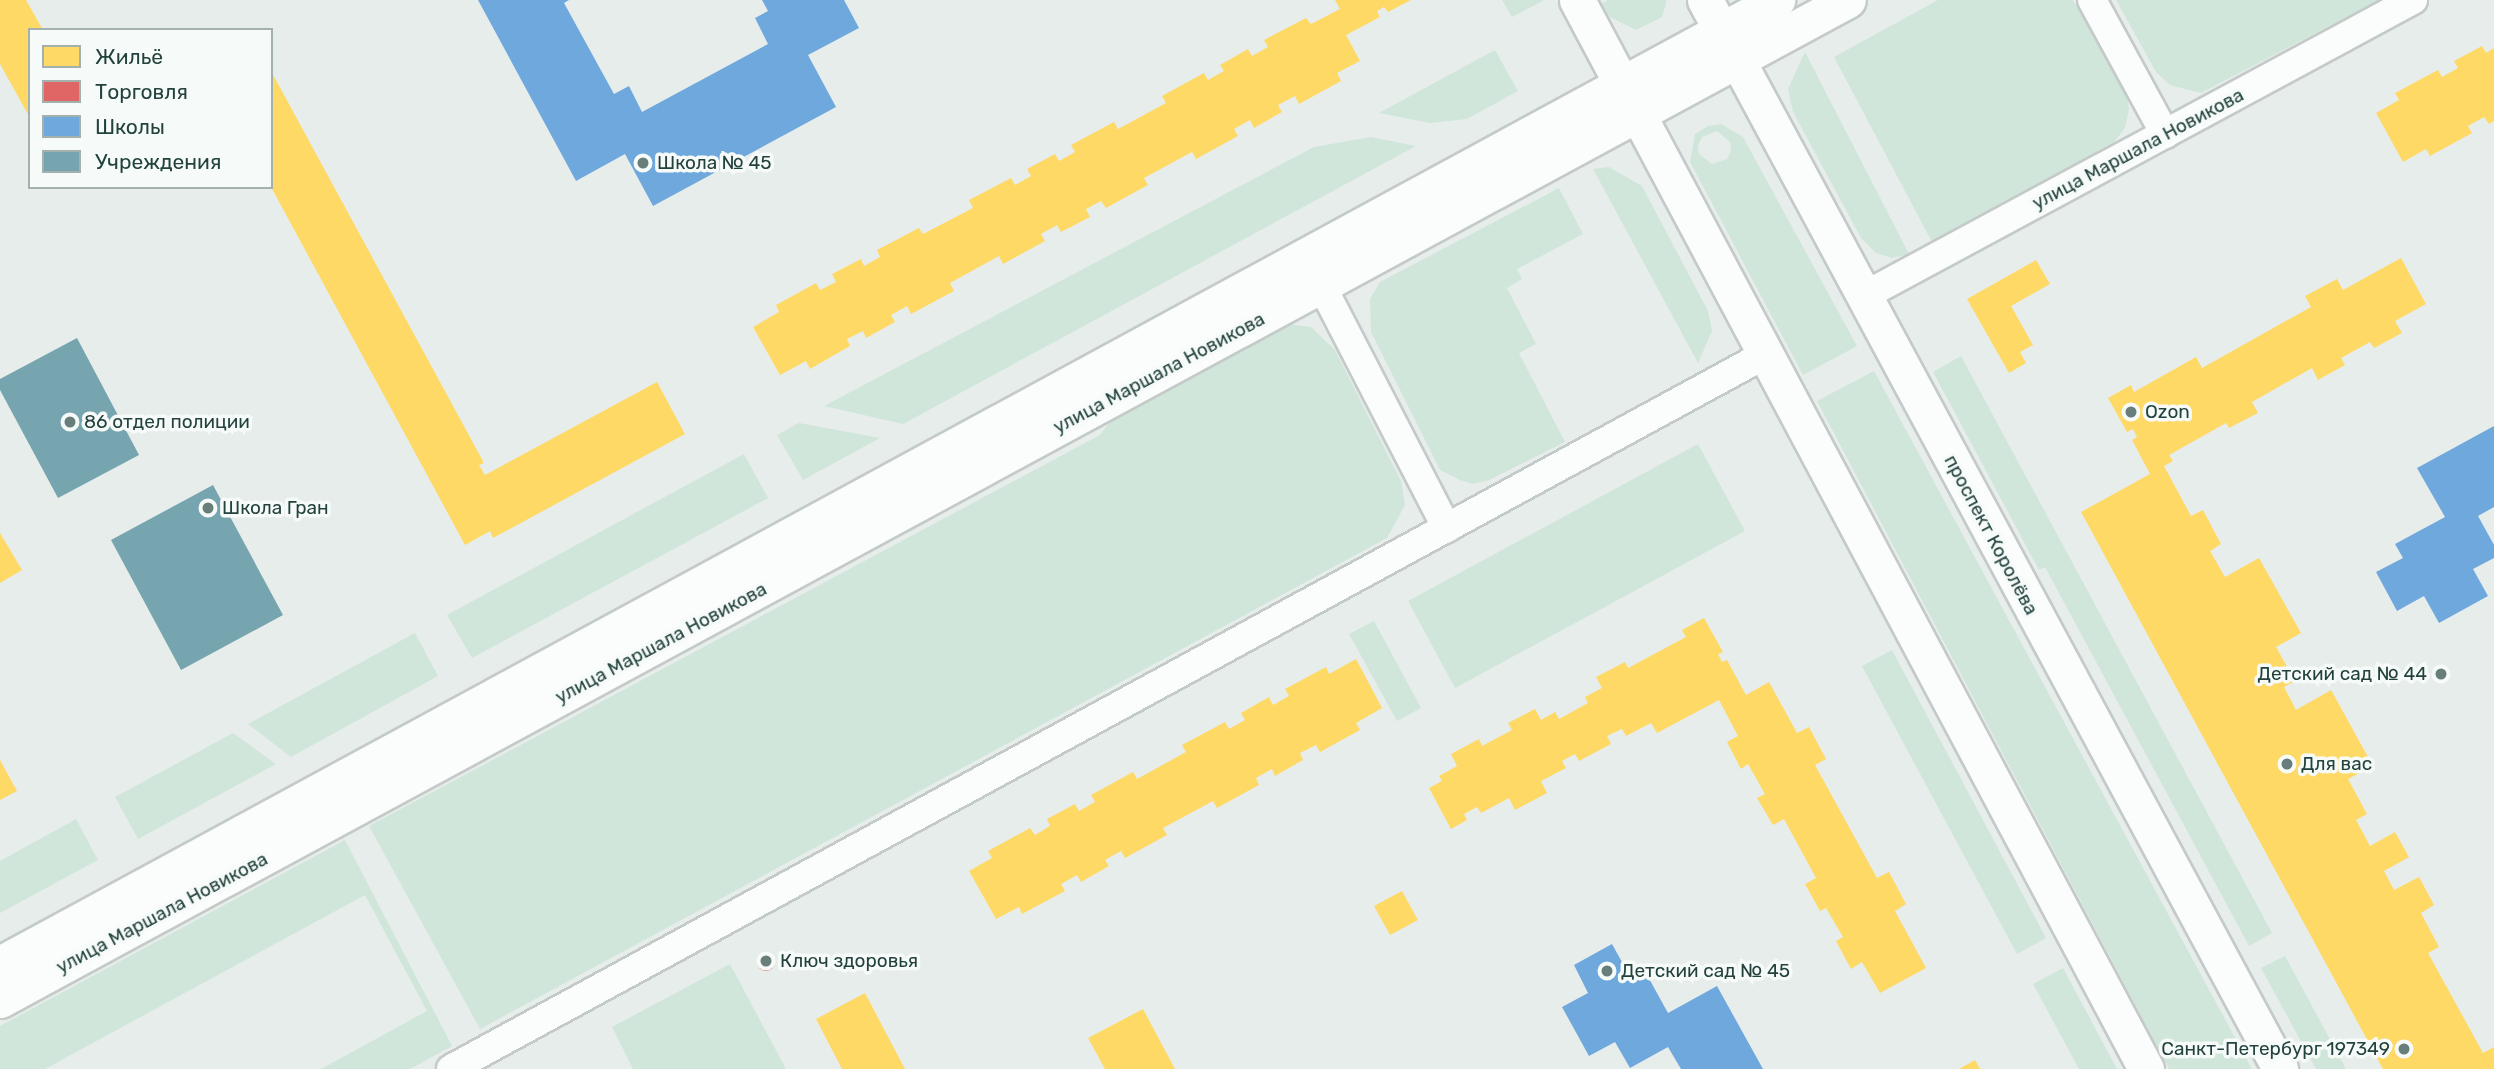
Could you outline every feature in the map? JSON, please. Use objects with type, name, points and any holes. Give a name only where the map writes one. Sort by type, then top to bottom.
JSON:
[{"type":"street","points":[[1577,0],[2146,1069]]},
{"type":"street","name":"проспект Королёва","points":[[1705,0],[1862,297],[2280,1069]]},
{"type":"street","name":"улица Маршала Новикова","points":[[1729,45],[1777,0]]},
{"type":"street","name":"улица Маршала Новикова","points":[[0,1000],[1314,271],[1729,45],[1848,0]]},
{"type":"street","points":[[2092,0],[2165,134]]},
{"type":"street","name":"улица Маршала Новикова","points":[[1862,297],[2413,0]]},
{"type":"street","points":[[1314,271],[1447,528]]},
{"type":"street","name":"улица Маршала Новикова","points":[[0,964],[1314,271]]},
{"type":"street","points":[[451,1069],[1766,354]]},
{"type":"green space","points":[[1502,0],[1542,0],[1543,1],[1512,17]]},
{"type":"green space","points":[[1608,0],[1666,0],[1666,4],[1662,17],[1636,30],[1610,17],[1601,4]]},
{"type":"green space","points":[[1938,0],[2073,0],[2126,91],[2129,109],[2125,128],[2114,142],[1932,242],[1834,57]]},
{"type":"green space","points":[[2116,0],[2379,0],[2201,93],[2170,85],[2156,72]]},
{"type":"green space","points":[[1495,50],[1518,91],[1467,119],[1430,123],[1379,113]]},
{"type":"green space","points":[[1805,52],[1909,254],[1892,258],[1876,253],[1861,238],[1793,112],[1788,89]]},
{"type":"green space","points":[[1721,124],[1743,137],[1857,346],[1803,375],[1690,162],[1695,134],[1708,126]],"holes":[[[1717,131],[1730,142],[1731,151],[1727,159],[1712,164],[1699,154],[1698,145],[1702,137]]]},
{"type":"green space","points":[[1371,137],[1416,146],[903,424],[824,406],[1314,147]]},
{"type":"green space","points":[[1609,167],[1642,186],[1708,311],[1712,331],[1698,363],[1593,169]]},
{"type":"green space","points":[[1559,188],[1583,234],[1517,269],[1522,279],[1507,288],[1536,344],[1519,353],[1565,442],[1489,480],[1473,484],[1460,480],[1440,470],[1371,332],[1370,299],[1380,282]]},
{"type":"green space","points":[[1286,324],[1311,327],[1335,350],[1401,481],[1405,505],[1387,538],[480,1029],[369,826],[1100,435],[1117,413]]},
{"type":"green space","points":[[1961,356],[2272,933],[2249,946],[2045,567],[2039,570],[1933,372]]},
{"type":"green space","points":[[1874,371],[2252,1069],[2169,1069],[1817,401]]},
{"type":"green space","points":[[799,423],[880,438],[803,480],[777,435]]},
{"type":"green space","points":[[1698,444],[1745,531],[1455,688],[1408,601]]},
{"type":"green space","points":[[744,454],[768,498],[472,658],[447,615]]},
{"type":"green space","points":[[1374,621],[1421,708],[1397,721],[1349,634]]},
{"type":"green space","points":[[415,633],[438,676],[291,757],[248,724]]},
{"type":"green space","points":[[1892,650],[2046,938],[2017,954],[1862,666]]},
{"type":"green space","points":[[233,733],[276,764],[138,839],[115,797]]},
{"type":"green space","points":[[76,819],[98,860],[0,913],[0,861]]},
{"type":"green space","points":[[345,840],[452,1046],[410,1069],[321,1069],[427,1011],[365,895],[45,1069],[0,1069],[0,1026]]},
{"type":"green space","points":[[2285,956],[2346,1069],[2316,1069],[2261,968]]},
{"type":"green space","points":[[730,964],[786,1069],[633,1069],[612,1027]]},
{"type":"green space","points":[[2063,968],[2117,1069],[2079,1069],[2033,984]]},
{"type":"building: Жильё","points":[[0,0],[26,0],[42,28],[28,28],[28,114],[0,64]]},
{"type":"building: Жильё","points":[[1335,0],[1411,0],[1388,12],[1384,7],[1377,11],[1380,17],[1346,35],[1360,61],[1337,73],[1341,81],[1299,104],[1295,96],[1278,105],[1282,112],[1254,128],[1250,120],[1234,129],[1238,136],[1196,159],[1192,152],[1144,178],[1148,185],[1106,208],[1101,201],[1086,209],[1090,217],[1061,232],[1057,225],[1041,234],[1045,241],[1003,264],[999,256],[950,283],[954,291],[911,314],[907,306],[891,315],[895,322],[866,338],[863,331],[847,339],[850,346],[810,369],[806,361],[780,375],[753,327],[779,312],[776,305],[816,283],[820,290],[836,282],[832,274],[861,259],[864,266],[880,257],[877,250],[919,228],[923,234],[973,208],[969,200],[1011,178],[1015,185],[1031,176],[1027,169],[1055,154],[1059,161],[1075,152],[1071,145],[1114,122],[1118,129],[1166,103],[1162,96],[1204,73],[1208,80],[1224,71],[1220,65],[1248,49],[1252,56],[1268,47],[1264,40],[1306,18],[1311,24],[1340,9]]},
{"type":"building: Жильё","points":[[2482,46],[2486,53],[2494,48],[2494,121],[2489,124],[2484,117],[2468,126],[2472,133],[2430,156],[2426,149],[2403,162],[2376,113],[2399,100],[2395,93],[2438,70],[2442,77],[2458,68],[2454,61]]},
{"type":"building: Жильё","points":[[273,75],[484,463],[479,465],[485,475],[657,382],[685,434],[493,538],[490,531],[465,545],[272,189]]},
{"type":"building: Жильё","points":[[2401,258],[2426,304],[2395,321],[2402,333],[2374,348],[2370,342],[2341,358],[2345,365],[2318,380],[2312,368],[2252,402],[2258,413],[2229,428],[2226,423],[2169,455],[2173,461],[2164,466],[2191,516],[2203,510],[2221,544],[2210,551],[2225,577],[2259,558],[2301,633],[2276,647],[2295,681],[2284,687],[2296,710],[2331,690],[2373,766],[2348,779],[2367,814],[2356,820],[2370,846],[2395,832],[2409,857],[2384,871],[2394,890],[2419,877],[2434,905],[2421,913],[2439,947],[2428,953],[2483,1053],[2494,1047],[2494,1069],[2383,1069],[2081,512],[2150,474],[2132,440],[2137,437],[2133,429],[2127,432],[2108,398],[2131,385],[2134,392],[2196,357],[2202,368],[2311,307],[2305,296],[2337,279],[2343,290]]},
{"type":"building: Жильё","points":[[2036,260],[2050,284],[2011,306],[2033,345],[2020,352],[2026,363],[2009,373],[1967,299]]},
{"type":"building: Жильё","points":[[0,533],[22,570],[0,583]]},
{"type":"building: Жильё","points":[[1704,618],[1723,652],[1718,654],[1722,662],[1727,660],[1746,695],[1769,682],[1797,733],[1809,727],[1826,759],[1815,765],[1877,878],[1889,872],[1906,904],[1895,911],[1926,968],[1880,993],[1862,962],[1851,969],[1836,941],[1843,937],[1826,908],[1820,911],[1805,884],[1816,878],[1784,819],[1773,825],[1757,798],[1765,794],[1748,764],[1741,769],[1727,742],[1738,736],[1719,700],[1657,733],[1651,723],[1626,736],[1622,729],[1607,736],[1611,744],[1579,761],[1575,754],[1562,761],[1566,768],[1541,781],[1547,793],[1515,810],[1509,798],[1481,813],[1477,807],[1464,814],[1467,820],[1451,829],[1429,788],[1442,781],[1439,776],[1457,766],[1451,754],[1479,739],[1482,746],[1512,730],[1508,723],[1535,709],[1541,720],[1555,712],[1559,719],[1588,703],[1585,697],[1602,688],[1596,677],[1625,662],[1628,668],[1686,637],[1682,630]]},
{"type":"building: Жильё","points":[[1356,659],[1382,708],[1356,723],[1360,730],[1320,752],[1316,745],[1300,753],[1303,760],[1275,776],[1272,769],[1256,778],[1259,785],[1217,808],[1213,801],[1163,828],[1167,835],[1125,858],[1121,851],[1105,860],[1109,866],[1081,882],[1077,875],[1061,884],[1065,891],[1022,914],[1019,907],[996,919],[969,871],[992,858],[988,851],[1030,828],[1035,835],[1050,826],[1047,819],[1075,804],[1079,811],[1095,802],[1091,795],[1133,772],[1137,779],[1186,752],[1182,745],[1225,722],[1229,729],[1245,720],[1241,713],[1269,697],[1273,705],[1289,696],[1285,689],[1326,667],[1329,674]]},
{"type":"building: Жильё","points":[[0,760],[17,791],[0,800]]},
{"type":"building: Жильё","points":[[1402,891],[1418,920],[1390,935],[1374,906]]},
{"type":"building: Жильё","points":[[865,993],[905,1069],[842,1069],[816,1019]]},
{"type":"building: Жильё","points":[[1143,1009],[1175,1069],[1105,1069],[1088,1038]]},
{"type":"building: Жильё","points":[[1975,1060],[1980,1069],[1959,1069]]},
{"type":"building: Торговля","name":"Ключ здоровья","points":[[762,953],[770,953],[775,962],[773,969],[762,971],[757,966],[757,958]]},
{"type":"building: Школы","points":[[478,0],[569,0],[564,3],[614,94],[629,86],[642,112],[768,44],[755,18],[768,11],[762,0],[844,0],[859,28],[808,55],[836,107],[653,206],[625,154],[576,181]]},
{"type":"building: Школы","points":[[2494,426],[2494,507],[2478,516],[2494,545],[2494,558],[2473,569],[2488,596],[2439,623],[2424,596],[2397,611],[2376,572],[2403,558],[2395,544],[2445,517],[2417,468]]},
{"type":"building: Школы","points":[[1612,944],[1627,971],[1641,964],[1668,1013],[1717,986],[1763,1069],[1681,1069],[1668,1047],[1630,1068],[1615,1042],[1589,1056],[1562,1007],[1588,993],[1574,965]]},
{"type":"building: Учреждения","name":"86 отдел полиции","points":[[77,338],[139,455],[58,498],[0,390],[0,379]]},
{"type":"building: Учреждения","points":[[213,485],[283,615],[181,670],[111,540]]},
{"type":"place","name":"Школа № 45","points":[[643,163]]},
{"type":"place","name":"Ozon","points":[[2131,412]]},
{"type":"place","name":"86 отдел полиции","points":[[70,422]]},
{"type":"place","name":"Школа Гран","points":[[208,508]]},
{"type":"place","name":"Детский сад № 44","points":[[2441,674]]},
{"type":"place","name":"Для вас","points":[[2287,764]]},
{"type":"place","name":"Ключ здоровья","points":[[766,961]]},
{"type":"place","name":"Детский сад № 45","points":[[1607,971]]},
{"type":"place","name":"Санкт-Петербург 197349","points":[[2404,1049]]}]
